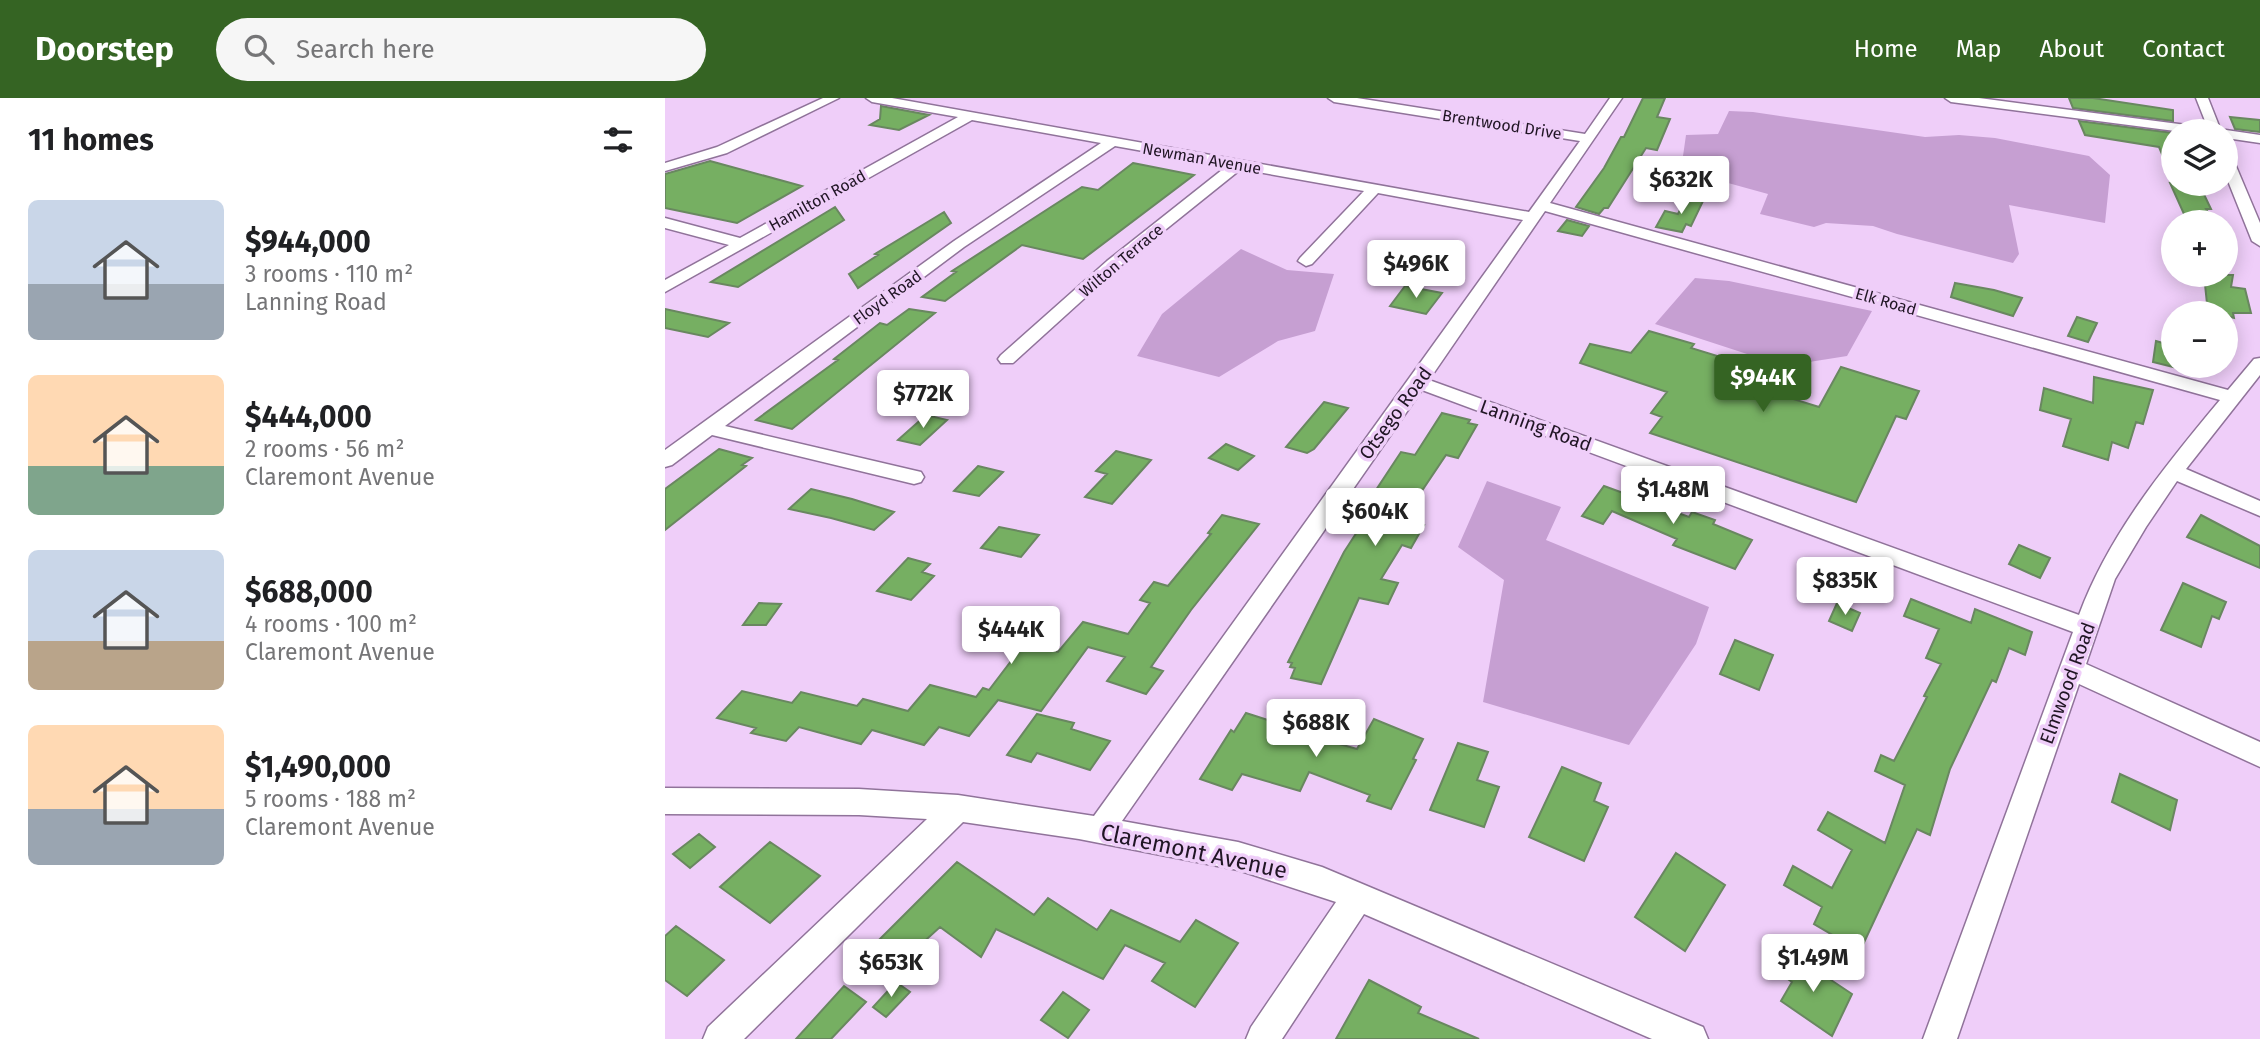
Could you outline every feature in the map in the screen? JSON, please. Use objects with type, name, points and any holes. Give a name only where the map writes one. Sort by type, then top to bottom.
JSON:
[{"type":"street","points":[[665,167],[722,150],[833,98]]},
{"type":"street","name":"Newman Avenue","points":[[872,98],[907,101],[969,116],[1374,189],[1536,211]]},
{"type":"street","name":"Brentwood Drive","points":[[1334,98],[1588,138]]},
{"type":"street","name":"Otsego Road","points":[[1101,831],[1616,98]]},
{"type":"street","points":[[1951,98],[2161,126]]},
{"type":"street","points":[[2202,98],[2210,119]]},
{"type":"street","name":"Hamilton Road","points":[[665,286],[969,116]]},
{"type":"street","points":[[2238,136],[2260,139]]},
{"type":"street","name":"Floyd Road","points":[[665,460],[959,244],[1113,142]]},
{"type":"street","name":"Wilton Terrace","points":[[1007,359],[1113,264],[1238,164]]},
{"type":"street","points":[[2238,188],[2260,241]]},
{"type":"street","points":[[1306,261],[1374,189]]},
{"type":"street","name":"Elk Road","points":[[1536,211],[2232,397]]},
{"type":"street","points":[[665,223],[740,243]]},
{"type":"street","name":"Elmwood Road","points":[[1940,1039],[2105,579],[2139,518],[2260,363]]},
{"type":"street","name":"Lanning Road","points":[[1418,382],[2087,628]]},
{"type":"street","points":[[708,428],[914,477]]},
{"type":"street","points":[[2174,471],[2260,509]]},
{"type":"street","points":[[2072,669],[2260,755]]},
{"type":"street","name":"Claremont Avenue","points":[[665,801],[859,802],[958,808],[1238,856],[1322,881],[1691,1039]]},
{"type":"street","points":[[720,1039],[958,808]]},
{"type":"street","points":[[1263,1039],[1359,896]]},
{"type":"shaded area","points":[[1729,111],[1753,112],[1925,137],[1959,135],[1995,138],[2089,156],[2110,175],[2105,223],[2009,205],[2019,254],[2013,263],[1873,226],[1826,223],[1814,227],[1760,214],[1768,194],[1681,170],[1686,135],[1718,134]]},
{"type":"shaded area","points":[[1241,249],[1287,270],[1334,274],[1315,331],[1278,341],[1219,377],[1137,356],[1162,314]]},
{"type":"shaded area","points":[[1695,278],[1729,281],[1872,311],[1847,356],[1784,366],[1655,324]]},
{"type":"shaded area","points":[[1487,481],[1561,507],[1546,540],[1709,607],[1696,644],[1629,745],[1483,702],[1504,580],[1458,547]]},
{"type":"building","points":[[1643,98],[1665,98],[1657,117],[1670,119],[1657,150],[1646,148],[1608,208],[1604,208],[1599,214],[1576,207],[1604,168],[1621,137],[1624,137]]},
{"type":"building","points":[[2069,98],[2093,98],[2173,110],[2173,119],[2161,119],[2073,108]]},
{"type":"building","points":[[881,106],[929,115],[899,130],[870,125],[880,119]]},
{"type":"building","points":[[2230,117],[2260,120],[2260,132],[2238,129],[2238,119]]},
{"type":"building","points":[[2079,121],[2161,131],[2161,152],[2159,147],[2085,135]]},
{"type":"building","points":[[710,161],[802,186],[737,223],[665,208],[665,174]]},
{"type":"building","points":[[1133,163],[1194,175],[1083,259],[1022,245],[945,301],[922,297],[956,272],[952,271],[1082,187],[1098,190]]},
{"type":"building","points":[[2176,196],[2205,196],[2211,209],[2207,210],[2182,210]]},
{"type":"building","points":[[1686,198],[1703,201],[1691,226],[1686,224],[1682,232],[1656,227],[1665,211],[1678,214]]},
{"type":"building","points":[[835,207],[844,220],[738,287],[711,282]]},
{"type":"building","points":[[944,212],[951,223],[858,288],[849,274],[878,255],[875,254]]},
{"type":"building","points":[[1567,220],[1589,226],[1582,236],[1558,231]]},
{"type":"building","points":[[1955,283],[2022,298],[2013,316],[1951,297]]},
{"type":"building","points":[[1405,286],[1442,293],[1426,314],[1390,306]]},
{"type":"building","points":[[2205,287],[2245,289],[2251,313],[2238,313],[2238,301],[2207,301]]},
{"type":"building","points":[[665,309],[729,323],[708,337],[665,328]]},
{"type":"building","points":[[909,309],[935,313],[792,429],[756,420],[838,360],[834,359],[880,323],[887,325]]},
{"type":"building","points":[[2077,317],[2097,323],[2088,342],[2068,336]]},
{"type":"building","points":[[1649,331],[1694,344],[1691,348],[1750,366],[1739,382],[1819,407],[1841,367],[1919,391],[1906,419],[1896,416],[1856,502],[1650,433],[1662,417],[1651,413],[1667,392],[1580,363],[1590,344],[1631,353]]},
{"type":"building","points":[[2156,341],[2161,342],[2161,364],[2153,362]]},
{"type":"building","points":[[2094,377],[2153,390],[2143,424],[2136,422],[2128,448],[2112,442],[2108,460],[2063,446],[2071,419],[2040,410],[2044,388],[2093,403]]},
{"type":"building","points":[[1324,402],[1348,408],[1314,449],[1307,453],[1286,447]]},
{"type":"building","points":[[1442,413],[1470,420],[1468,423],[1477,425],[1458,458],[1446,455],[1403,519],[1424,525],[1411,548],[1402,545],[1381,579],[1398,583],[1388,604],[1359,598],[1321,684],[1291,678],[1295,668],[1290,667],[1292,663],[1288,662],[1344,552],[1383,492],[1376,490],[1401,452],[1415,455]]},
{"type":"building","points":[[926,415],[947,420],[920,445],[898,440]]},
{"type":"building","points":[[1226,444],[1254,456],[1238,470],[1209,458]]},
{"type":"building","points":[[719,449],[752,458],[742,465],[746,466],[665,530],[665,489]]},
{"type":"building","points":[[1116,451],[1151,460],[1112,504],[1085,497],[1107,474],[1096,471]]},
{"type":"building","points":[[978,466],[1003,472],[979,496],[954,491]]},
{"type":"building","points":[[1604,486],[1689,517],[1692,512],[1715,520],[1713,524],[1752,540],[1735,569],[1673,545],[1677,539],[1612,511],[1603,524],[1582,516]]},
{"type":"building","points":[[811,489],[894,512],[874,530],[789,509]]},
{"type":"building","points":[[1222,515],[1259,524],[1191,610],[1151,667],[1163,671],[1146,694],[1107,681],[1125,657],[1088,647],[1041,711],[998,700],[969,736],[939,727],[924,745],[872,730],[861,744],[799,727],[786,741],[751,733],[756,728],[717,718],[742,691],[792,703],[801,692],[857,706],[863,699],[908,711],[930,685],[976,697],[983,688],[989,690],[1024,644],[1058,652],[1083,622],[1128,634],[1150,603],[1140,600],[1154,582],[1168,586],[1211,534],[1208,533]]},
{"type":"building","points":[[2201,515],[2260,546],[2260,568],[2187,537]]},
{"type":"building","points":[[999,527],[1039,535],[1021,557],[981,548]]},
{"type":"building","points":[[2019,545],[2050,558],[2040,578],[2009,564]]},
{"type":"building","points":[[908,558],[930,564],[922,572],[934,576],[911,600],[877,591]]},
{"type":"building","points":[[2183,583],[2226,602],[2219,619],[2212,616],[2201,647],[2161,630]]},
{"type":"building","points":[[1911,599],[1971,623],[1975,609],[2032,632],[2025,655],[2009,648],[1996,682],[1992,680],[1950,769],[1930,835],[1917,829],[1860,951],[1814,924],[1822,907],[1784,885],[1793,866],[1832,888],[1852,850],[1818,830],[1828,812],[1885,843],[1905,785],[1875,771],[1881,755],[1894,761],[1941,664],[1926,658],[1939,629],[1904,616]]},
{"type":"building","points":[[759,603],[781,604],[766,625],[743,625]]},
{"type":"building","points":[[1837,603],[1860,613],[1852,631],[1829,621]]},
{"type":"building","points":[[1735,640],[1773,655],[1759,690],[1720,674]]},
{"type":"building","points":[[1246,713],[1274,722],[1272,725],[1357,749],[1374,719],[1423,739],[1413,759],[1416,760],[1391,809],[1367,801],[1370,795],[1309,772],[1300,791],[1242,774],[1232,790],[1200,779],[1231,730],[1234,732]]},
{"type":"building","points":[[1037,714],[1074,723],[1071,729],[1110,741],[1090,770],[1037,753],[1031,762],[1007,755]]},
{"type":"building","points":[[1458,743],[1488,752],[1477,780],[1499,787],[1484,827],[1430,810]]},
{"type":"building","points":[[1562,767],[1601,783],[1594,801],[1608,807],[1584,861],[1529,837]]},
{"type":"building","points":[[2120,774],[2177,800],[2170,830],[2112,802]]},
{"type":"building","points":[[699,834],[715,847],[690,868],[673,854]]},
{"type":"building","points":[[770,842],[820,876],[770,923],[720,887]]},
{"type":"building","points":[[1676,853],[1725,885],[1685,951],[1635,917]]},
{"type":"building","points":[[957,862],[1034,915],[1048,898],[1097,930],[1111,910],[1180,942],[1196,920],[1238,943],[1195,1007],[1152,981],[1165,963],[1125,945],[1103,979],[996,929],[981,957],[940,927],[895,968],[870,949]]},
{"type":"building","points":[[676,926],[724,960],[687,996],[665,980],[665,936]]},
{"type":"building","points":[[1786,950],[1852,994],[1832,1036],[1781,1001],[1792,982],[1775,970]]},
{"type":"building","points":[[1369,980],[1421,1007],[1418,1013],[1479,1039],[1336,1039]]},
{"type":"building","points":[[896,982],[910,992],[886,1017],[873,1007]]},
{"type":"building","points":[[844,986],[866,1002],[831,1039],[796,1039]]},
{"type":"building","points":[[1063,992],[1089,1010],[1068,1038],[1041,1020]]}]
